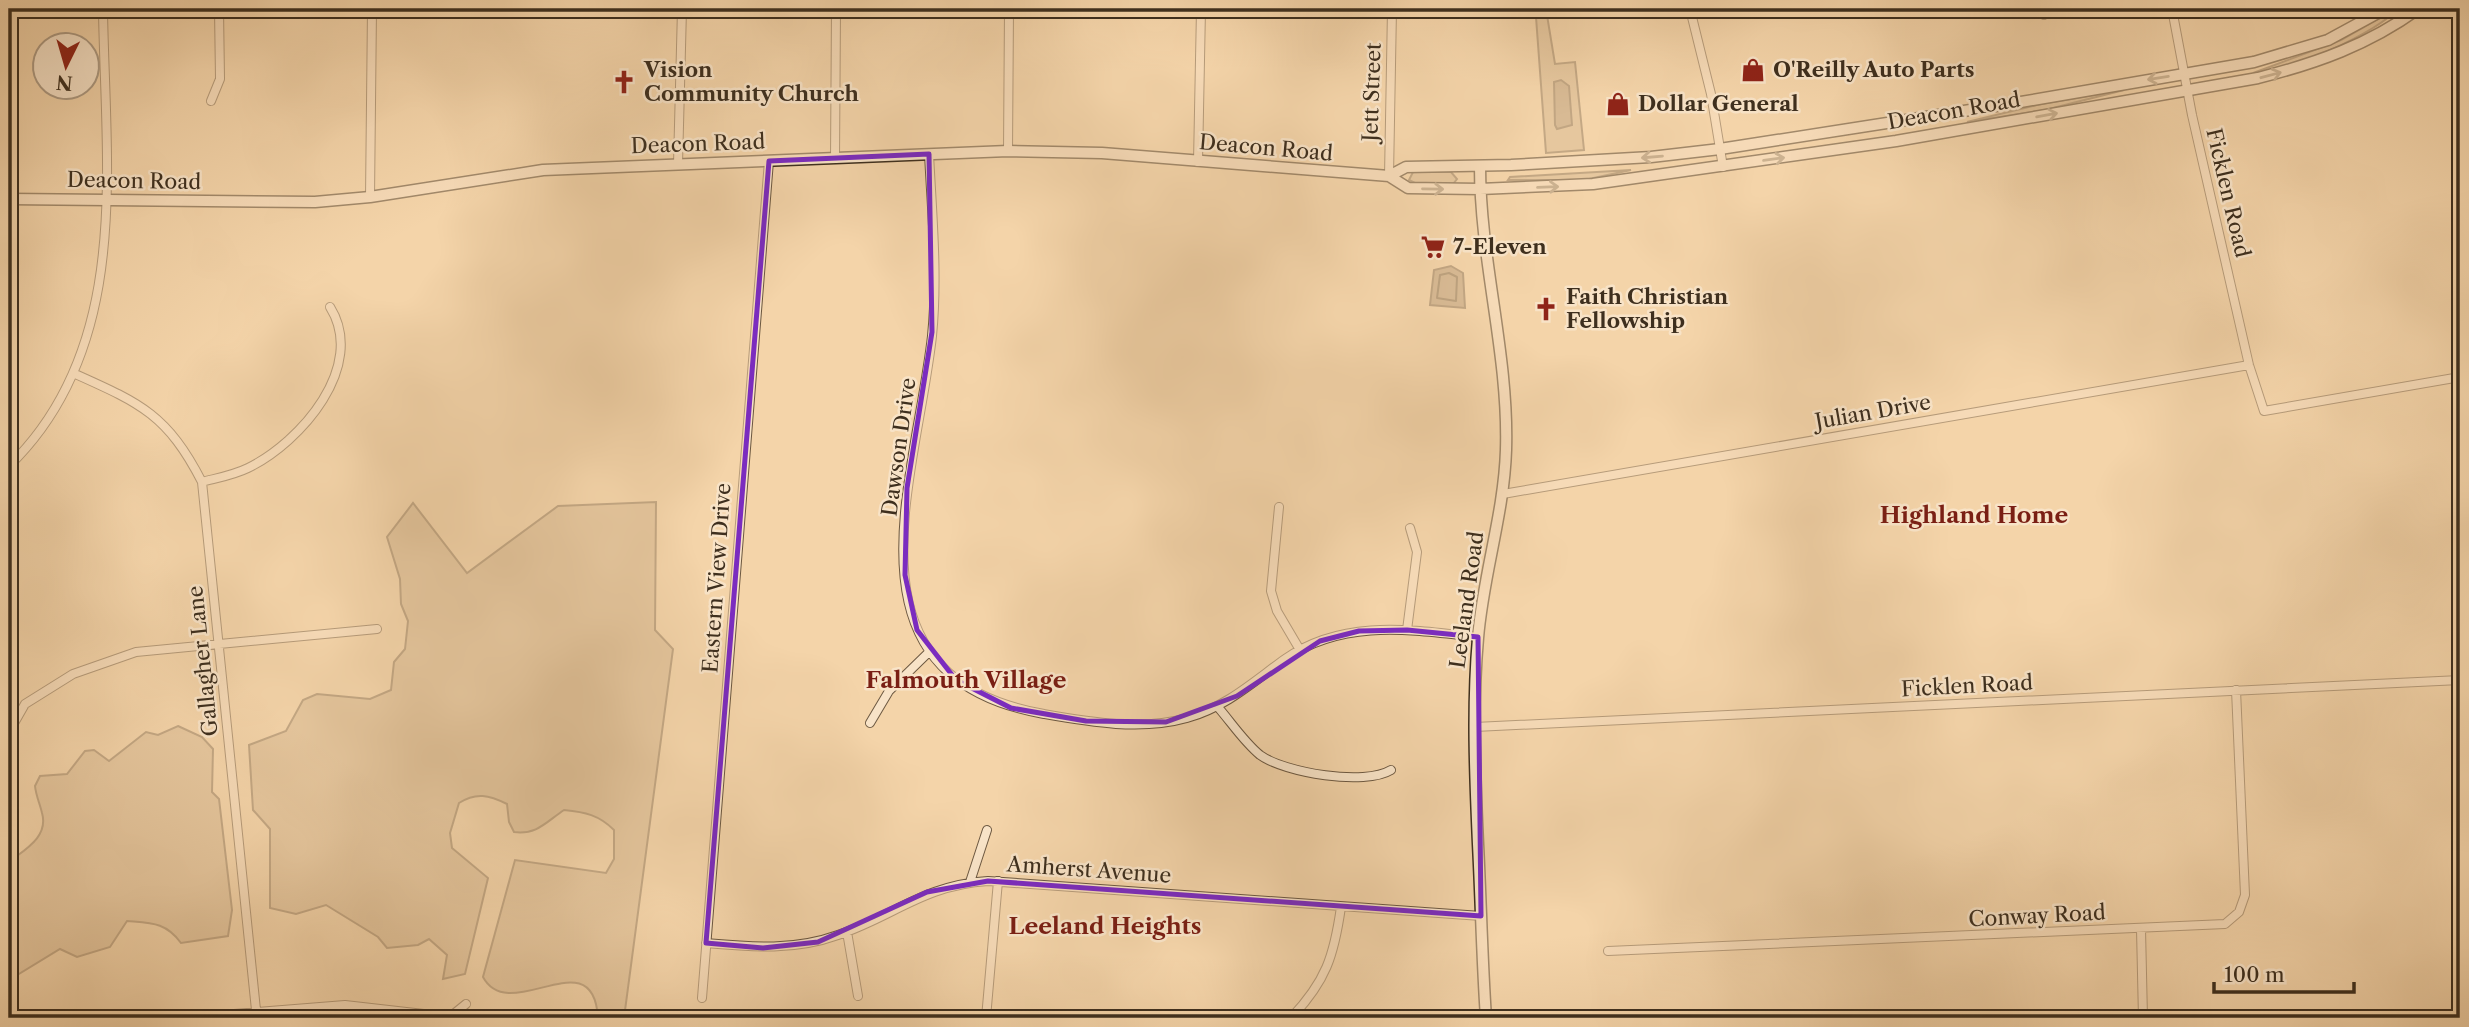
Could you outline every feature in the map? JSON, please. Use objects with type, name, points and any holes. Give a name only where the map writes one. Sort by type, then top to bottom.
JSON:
[{"type":"main road","name":"Deacon Road","points":[[1389,176],[1406,167],[1651,157],[1720,149],[2185,74],[2254,62],[2310,47],[2385,9]]},
{"type":"main road","name":"Deacon Road","points":[[9,200],[105,198],[265,202],[370,197],[515,173],[1008,151],[1102,153],[1389,176],[1408,188],[1480,190],[1593,184],[1896,141],[2258,78],[2315,63],[2361,44],[2390,29],[2417,9]]},
{"type":"main road","points":[[1480,166],[1480,190]]},
{"type":"main road","name":"Leeland Road","points":[[1480,190],[1505,408],[1503,494],[1478,636],[1475,727],[1486,1018]]},
{"type":"street","points":[[9,466],[43,426],[74,373],[94,319],[100,290],[105,198],[103,9]]},
{"type":"street","points":[[211,101],[220,79],[219,9]]},
{"type":"street","points":[[370,197],[372,9]]},
{"type":"street","points":[[678,164],[681,9]]},
{"type":"street","points":[[835,159],[836,9]]},
{"type":"street","points":[[1008,151],[1009,9]]},
{"type":"street","points":[[1198,162],[1201,9]]},
{"type":"street","name":"Jett Street","points":[[1389,176],[1392,9]]},
{"type":"street","points":[[1690,9],[1697,29],[1723,167]]},
{"type":"street","name":"Ficklen Road","points":[[2172,9],[2249,365],[2264,411],[2460,377]]},
{"type":"street","name":"Dawson Drive","points":[[929,154],[932,332],[907,488],[904,551],[911,614],[929,652],[970,691],[1012,708],[1086,721],[1137,724],[1184,719],[1237,696],[1300,650],[1359,631],[1407,630],[1478,636]]},
{"type":"street","name":"Eastern View Drive","points":[[702,998],[769,161]]},
{"type":"street","points":[[202,482],[247,469],[272,454],[296,435],[320,405],[330,385],[340,344],[340,323],[330,307]]},
{"type":"street","name":"Julian Drive","points":[[1503,494],[2249,365]]},
{"type":"street","name":"Gallagher Lane","points":[[74,373],[142,405],[163,423],[185,449],[202,482],[256,1010]]},
{"type":"street","points":[[1279,507],[1271,591],[1277,611],[1300,650]]},
{"type":"street","points":[[1407,630],[1417,552],[1410,528]]},
{"type":"street","points":[[9,732],[25,704],[73,674],[136,652],[376,629]]},
{"type":"street","points":[[870,723],[889,691],[929,652]]},
{"type":"street","name":"Ficklen Road","points":[[1475,727],[2460,680]]},
{"type":"street","name":"Conway Road","points":[[1608,951],[2216,926],[2232,920],[2244,903],[2236,690]]},
{"type":"street","points":[[1217,706],[1260,755],[1286,768],[1367,778],[1391,770]]},
{"type":"street","points":[[970,882],[987,830]]},
{"type":"street","points":[[986,1018],[998,881]]},
{"type":"street","name":"Amherst Avenue","points":[[706,943],[780,948],[818,942],[847,932],[927,892],[970,882],[998,881],[1481,916]]},
{"type":"street","points":[[1291,1018],[1322,981],[1336,942],[1341,907]]},
{"type":"street","points":[[2141,929],[2143,1018]]},
{"type":"street","points":[[847,932],[858,996]]},
{"type":"street","points":[[183,1018],[256,1010],[345,1005],[450,1017],[466,1004]]},
{"type":"highlighted area","points":[[929,154],[932,332],[907,488],[905,575],[917,630],[956,680],[1011,708],[1086,721],[1166,722],[1237,696],[1320,641],[1359,631],[1407,630],[1478,637],[1481,916],[988,881],[927,892],[818,942],[763,948],[706,943],[769,161]]},
{"type":"shaded area","points":[[1532,9],[1546,9],[1555,64],[1575,62],[1584,150],[1546,153],[1536,17]]},
{"type":"shaded area","points":[[2396,9],[2372,28],[2330,50],[2286,67],[2256,72],[2341,40]]},
{"type":"shaded area","points":[[2124,90],[2045,110],[1967,122],[2041,104]]},
{"type":"shaded area","points":[[1631,170],[1584,180],[1508,180],[1510,177]]},
{"type":"shaded area","points":[[1413,172],[1451,172],[1457,179],[1453,184],[1415,183],[1409,180]]},
{"type":"shaded area","points":[[656,502],[655,630],[673,649],[624,1018],[598,1018],[593,995],[582,984],[567,983],[512,993],[495,990],[483,977],[515,860],[606,873],[614,859],[614,830],[591,815],[564,810],[535,830],[514,832],[509,822],[507,804],[483,796],[471,797],[459,803],[450,833],[452,848],[488,878],[465,974],[443,979],[447,955],[429,939],[418,945],[387,948],[378,937],[326,905],[296,914],[270,908],[270,829],[253,810],[249,745],[286,731],[303,700],[317,694],[370,699],[391,690],[394,662],[405,649],[408,621],[401,604],[400,579],[387,537],[413,503],[467,573],[558,506]]},
{"type":"shaded area","points":[[178,726],[202,737],[213,749],[212,792],[219,799],[232,910],[228,936],[181,943],[164,927],[127,921],[110,947],[77,957],[60,949],[9,980],[9,862],[34,842],[42,829],[42,813],[35,786],[40,776],[67,774],[85,751],[94,750],[109,761],[146,732],[158,735]]},
{"type":"water","points":[[1561,80],[1569,86],[1572,125],[1557,129],[1554,82]]},
{"type":"water","points":[[1451,266],[1463,273],[1465,308],[1430,305],[1434,270]]},
{"type":"place","name":"O'Reilly Auto Parts","points":[[1753,70]]},
{"type":"place","name":"Vision Community Church","points":[[624,82]]},
{"type":"place","name":"Dollar General","points":[[1618,104]]},
{"type":"place","name":"7-Eleven","points":[[1433,247]]},
{"type":"place","name":"Faith Christian Fellowship","points":[[1546,309]]},
{"type":"district","name":"Highland Home","points":[[1974,515]]},
{"type":"district","name":"Falmouth Village","points":[[966,680]]},
{"type":"district","name":"Leeland Heights","points":[[1105,926]]}]
